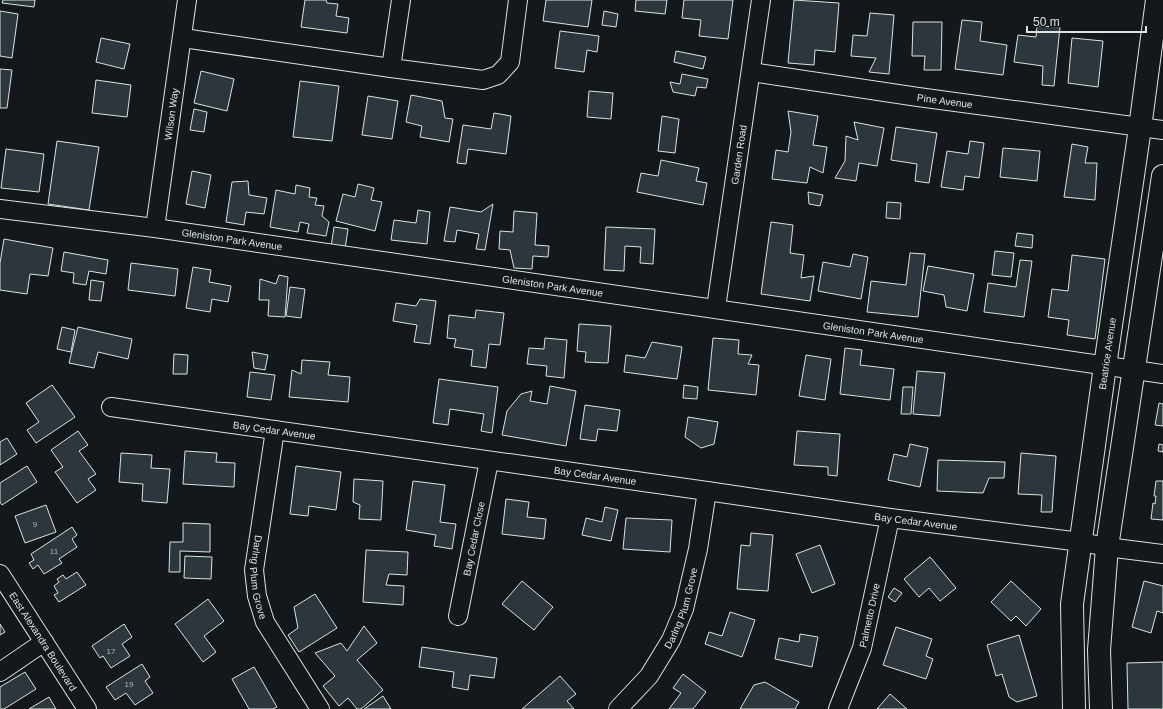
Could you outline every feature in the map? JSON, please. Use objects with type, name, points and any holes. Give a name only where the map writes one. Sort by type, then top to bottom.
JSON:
[{"type":"main road","name":"Beatrice Avenue","points":[[1074,709],[1072,604],[1157,0]]},
{"type":"main road","points":[[1101,709],[1099,650],[1107,547],[1163,176]]},
{"type":"street","name":"Wilson Way","points":[[155,228],[183,38],[187,0]]},
{"type":"street","points":[[391,68],[401,0]]},
{"type":"street","points":[[183,38],[482,80],[498,75],[510,62],[518,0]]},
{"type":"street","name":"Garden Road","points":[[716,308],[761,0]]},
{"type":"street","name":"Pine Avenue","points":[[751,72],[918,97],[1163,130]]},
{"type":"street","name":"Gleniston Park Avenue","points":[[0,209],[155,228],[716,308],[1134,370]]},
{"type":"street","points":[[1134,370],[1163,374]]},
{"type":"street","name":"Bay Cedar Avenue","points":[[111,407],[890,518],[1163,554]]},
{"type":"street","name":"Darlng Plum Grove","points":[[275,430],[254,570],[257,596],[265,622],[320,709]]},
{"type":"street","name":"Bay Cedar Close","points":[[458,616],[489,461]]},
{"type":"street","name":"Darlng Plum Grove","points":[[618,709],[649,676],[671,640],[684,609],[698,549],[707,491]]},
{"type":"street","name":"Palmetto Drive","points":[[838,709],[862,648],[890,518]]},
{"type":"street","name":"East Alexandra Boulevard","points":[[0,574],[87,709]]},
{"type":"street","points":[[0,672],[44,642]]},
{"type":"building","points":[[3,0],[35,0],[34,7],[2,3]]},
{"type":"building","points":[[305,0],[326,0],[327,3],[338,4],[336,16],[349,18],[347,33],[301,27]]},
{"type":"building","points":[[546,0],[592,0],[588,27],[543,21]]},
{"type":"building","points":[[636,0],[667,0],[665,14],[635,11]]},
{"type":"building","points":[[684,0],[733,0],[728,39],[699,36],[701,20],[682,18]]},
{"type":"building","points":[[794,0],[839,3],[835,52],[815,50],[814,65],[788,63]]},
{"type":"building","points":[[0,11],[18,14],[12,58],[0,56]]},
{"type":"building","points":[[604,11],[618,14],[616,27],[602,25]]},
{"type":"building","points":[[870,13],[894,15],[889,74],[869,72],[876,58],[851,56],[853,35],[867,36]]},
{"type":"building","points":[[962,20],[982,22],[980,41],[1007,45],[1003,75],[955,69]]},
{"type":"building","points":[[913,22],[942,22],[941,70],[924,70],[925,56],[912,56]]},
{"type":"building","points":[[1037,26],[1060,27],[1054,86],[1042,85],[1043,66],[1014,62],[1018,35],[1036,37]]},
{"type":"building","points":[[560,31],[599,36],[597,52],[587,50],[584,72],[555,68]]},
{"type":"building","points":[[101,38],[130,44],[124,69],[96,62]]},
{"type":"building","points":[[1072,38],[1103,41],[1098,87],[1068,83]]},
{"type":"building","points":[[676,51],[706,57],[703,69],[674,62]]},
{"type":"building","points":[[0,69],[12,70],[7,108],[0,108]]},
{"type":"building","points":[[201,71],[234,79],[227,111],[194,103]]},
{"type":"building","points":[[682,74],[708,79],[706,88],[697,87],[695,96],[673,92],[670,82],[680,84]]},
{"type":"building","points":[[96,80],[131,85],[127,117],[92,113]]},
{"type":"building","points":[[300,81],[339,86],[332,141],[293,137]]},
{"type":"building","points":[[589,91],[613,93],[611,119],[587,117]]},
{"type":"building","points":[[411,95],[442,101],[445,118],[453,119],[449,142],[420,137],[422,126],[406,122]]},
{"type":"building","points":[[368,96],[398,101],[392,139],[362,135]]},
{"type":"building","points":[[194,109],[207,112],[204,132],[190,130]]},
{"type":"building","points":[[788,111],[818,116],[813,145],[827,147],[823,173],[810,167],[807,183],[772,179],[776,150],[788,152],[791,132]]},
{"type":"building","points":[[494,113],[511,116],[506,154],[468,149],[466,164],[457,163],[463,125],[491,129]]},
{"type":"building","points":[[662,116],[679,119],[675,153],[658,151]]},
{"type":"building","points":[[854,122],[884,128],[877,166],[859,163],[856,181],[835,178],[845,161],[846,136],[858,140]]},
{"type":"building","points":[[896,127],[937,133],[929,183],[915,181],[917,164],[891,160]]},
{"type":"building","points":[[57,141],[99,147],[89,210],[48,204]]},
{"type":"building","points":[[970,141],[984,143],[979,178],[965,176],[963,190],[941,187],[947,151],[968,154]]},
{"type":"building","points":[[1072,144],[1088,147],[1085,163],[1097,163],[1095,200],[1064,197]]},
{"type":"building","points":[[1003,148],[1040,151],[1037,181],[1000,177]]},
{"type":"building","points":[[6,149],[44,154],[39,192],[1,188]]},
{"type":"building","points":[[661,160],[699,168],[696,181],[707,183],[703,205],[637,192],[641,173],[658,176]]},
{"type":"building","points":[[192,171],[211,175],[205,208],[186,204]]},
{"type":"building","points":[[248,181],[249,195],[267,198],[264,214],[246,212],[244,225],[226,222],[232,182]]},
{"type":"building","points":[[358,184],[374,188],[371,200],[382,202],[375,231],[336,221],[343,194],[355,197]]},
{"type":"building","points":[[296,185],[310,188],[309,197],[317,198],[315,205],[324,206],[322,216],[329,222],[326,236],[307,233],[309,224],[300,222],[298,232],[270,227],[276,190],[295,194]]},
{"type":"building","points":[[808,192],[823,195],[820,206],[809,204]]},
{"type":"building","points":[[887,202],[901,203],[900,219],[886,218]]},
{"type":"building","points":[[493,204],[485,250],[476,249],[479,234],[457,230],[455,242],[444,241],[450,207],[481,212]]},
{"type":"building","points":[[418,210],[430,212],[427,244],[391,240],[394,220],[416,223]]},
{"type":"building","points":[[514,211],[537,213],[535,245],[549,246],[548,257],[533,256],[532,269],[514,268],[510,250],[499,249],[500,231],[513,232]]},
{"type":"building","points":[[771,222],[793,225],[790,253],[804,255],[801,278],[814,276],[810,301],[761,294]]},
{"type":"building","points":[[334,227],[348,229],[345,249],[331,247]]},
{"type":"building","points":[[606,227],[655,229],[653,264],[640,263],[641,247],[625,246],[624,271],[604,270]]},
{"type":"building","points":[[1017,233],[1033,235],[1032,248],[1015,246]]},
{"type":"building","points":[[4,239],[53,248],[48,276],[30,274],[27,294],[0,290],[0,263]]},
{"type":"building","points":[[995,251],[1014,253],[1011,277],[992,275]]},
{"type":"building","points":[[64,252],[108,260],[106,274],[89,271],[86,285],[73,283],[74,273],[61,271]]},
{"type":"building","points":[[910,253],[925,254],[918,317],[867,312],[871,281],[906,285]]},
{"type":"building","points":[[853,254],[868,257],[861,299],[818,291],[823,262],[850,267]]},
{"type":"building","points":[[1072,255],[1105,259],[1095,339],[1067,335],[1069,320],[1048,317],[1052,289],[1068,291]]},
{"type":"building","points":[[1020,260],[1032,261],[1024,317],[984,312],[988,283],[1016,287]]},
{"type":"building","points":[[131,263],[178,269],[175,296],[128,290]]},
{"type":"building","points":[[928,266],[974,274],[967,311],[946,307],[944,295],[923,291]]},
{"type":"building","points":[[193,267],[211,270],[209,282],[231,286],[228,302],[212,299],[210,312],[186,308]]},
{"type":"building","points":[[279,275],[288,277],[285,317],[268,316],[269,300],[259,300],[260,279],[276,284]]},
{"type":"building","points":[[91,280],[104,282],[101,301],[89,300]]},
{"type":"building","points":[[290,287],[305,289],[301,318],[286,316]]},
{"type":"building","points":[[420,299],[436,301],[430,344],[414,342],[417,325],[393,321],[396,303],[416,306]]},
{"type":"building","points":[[476,310],[504,313],[500,345],[489,344],[486,368],[471,366],[473,350],[454,347],[456,339],[447,338],[449,315],[475,318]]},
{"type":"building","points":[[579,324],[611,326],[608,363],[585,362],[586,352],[577,351]]},
{"type":"building","points":[[62,327],[75,330],[71,352],[57,349]]},
{"type":"building","points":[[78,327],[132,339],[128,359],[98,352],[94,368],[69,363]]},
{"type":"building","points":[[545,338],[567,340],[564,378],[546,376],[547,366],[527,364],[529,348],[544,349]]},
{"type":"building","points":[[713,338],[739,340],[738,354],[752,355],[748,364],[759,365],[756,395],[708,390]]},
{"type":"building","points":[[652,342],[682,347],[677,379],[624,372],[626,355],[645,358]]},
{"type":"building","points":[[845,348],[862,350],[860,365],[894,369],[890,400],[840,394]]},
{"type":"building","points":[[252,352],[268,355],[265,370],[254,368]]},
{"type":"building","points":[[174,354],[188,355],[187,374],[173,374]]},
{"type":"building","points":[[806,355],[831,359],[825,400],[799,396]]},
{"type":"building","points":[[302,360],[330,362],[328,375],[350,377],[348,402],[289,397],[292,370],[301,374]]},
{"type":"building","points":[[917,371],[945,373],[940,416],[913,414]]},
{"type":"building","points":[[250,372],[275,375],[271,400],[247,397]]},
{"type":"building","points":[[439,379],[498,387],[492,433],[481,431],[484,414],[450,409],[448,425],[433,423]]},
{"type":"building","points":[[52,385],[75,417],[36,443],[27,430],[39,422],[26,403]]},
{"type":"building","points":[[684,385],[698,387],[697,399],[683,398]]},
{"type":"building","points":[[550,386],[576,391],[566,446],[502,435],[507,411],[521,394],[532,391],[530,401],[547,404]]},
{"type":"building","points":[[903,387],[913,387],[911,414],[901,414]]},
{"type":"building","points":[[1159,403],[1163,404],[1163,426],[1155,425]]},
{"type":"building","points":[[585,405],[620,410],[617,431],[598,429],[596,441],[580,439]]},
{"type":"building","points":[[688,417],[718,422],[714,444],[701,448],[685,437]]},
{"type":"building","points":[[78,431],[88,445],[79,451],[96,474],[88,479],[96,490],[77,503],[55,472],[63,467],[51,450]]},
{"type":"building","points":[[797,431],[840,434],[837,476],[828,475],[828,467],[794,465]]},
{"type":"building","points":[[7,438],[17,454],[0,465],[0,442]]},
{"type":"building","points":[[910,444],[928,448],[920,487],[888,480],[894,454],[907,457]]},
{"type":"building","points":[[1159,444],[1163,445],[1163,452],[1158,451]]},
{"type":"building","points":[[185,451],[217,453],[216,462],[235,463],[234,487],[183,484]]},
{"type":"building","points":[[121,453],[152,455],[151,468],[170,469],[167,503],[142,501],[143,484],[119,482]]},
{"type":"building","points":[[1021,453],[1056,456],[1052,512],[1041,512],[1042,495],[1018,494]]},
{"type":"building","points":[[938,460],[1005,462],[1004,478],[989,478],[983,493],[937,491]]},
{"type":"building","points":[[27,466],[37,482],[2,505],[0,502],[0,483]]},
{"type":"building","points":[[296,466],[341,472],[336,510],[309,506],[308,516],[290,514]]},
{"type":"building","points":[[354,479],[383,481],[381,520],[359,519],[360,505],[353,502]]},
{"type":"building","points":[[413,481],[445,485],[440,522],[456,524],[452,549],[434,546],[436,535],[406,530]]},
{"type":"building","points":[[1156,481],[1163,481],[1163,520],[1151,519],[1153,503],[1155,504],[1156,496],[1154,496]]},
{"type":"building","points":[[506,499],[529,502],[527,517],[546,519],[544,539],[502,534]]},
{"type":"building","points":[[46,505],[56,532],[25,543],[15,516]]},
{"type":"building","points":[[605,507],[618,510],[611,541],[582,535],[586,518],[602,522]]},
{"type":"building","points":[[626,518],[672,520],[670,552],[623,549]]},
{"type":"building","points":[[183,523],[210,524],[210,552],[180,551],[180,572],[169,572],[170,542],[183,542]]},
{"type":"building","points":[[72,527],[77,535],[72,539],[77,547],[59,559],[62,563],[44,574],[38,565],[33,569],[29,563],[34,560],[31,554]]},
{"type":"building","points":[[751,533],[773,535],[768,591],[737,589],[741,545],[750,546]]},
{"type":"building","points":[[820,545],[835,584],[812,593],[796,554]]},
{"type":"building","points":[[366,550],[408,552],[407,575],[389,574],[386,585],[404,586],[403,605],[363,602]]},
{"type":"building","points":[[185,556],[212,557],[211,579],[184,578]]},
{"type":"building","points":[[930,557],[956,588],[940,601],[929,588],[919,597],[904,579]]},
{"type":"building","points":[[77,572],[86,585],[59,602],[54,595],[58,593],[54,586],[59,582],[57,579],[63,575],[66,579]]},
{"type":"building","points":[[522,581],[553,607],[534,630],[502,604]]},
{"type":"building","points":[[1011,581],[1041,609],[1026,626],[1016,616],[1011,621],[991,602]]},
{"type":"building","points":[[1144,581],[1163,586],[1163,613],[1157,611],[1151,633],[1132,627]]},
{"type":"building","points":[[894,588],[902,593],[895,602],[888,597]]},
{"type":"building","points":[[315,594],[337,628],[299,652],[288,635],[298,628],[294,607]]},
{"type":"building","points":[[208,599],[224,621],[204,636],[216,652],[203,662],[175,624]]},
{"type":"building","points":[[730,612],[755,620],[742,657],[705,644],[709,632],[722,636]]},
{"type":"building","points":[[0,624],[5,632],[0,635]]},
{"type":"building","points":[[124,624],[132,637],[122,644],[130,656],[111,668],[103,656],[100,658],[92,646]]},
{"type":"building","points":[[364,626],[377,643],[357,660],[383,690],[361,709],[357,709],[348,698],[339,706],[323,686],[335,676],[315,653],[341,643],[347,651]]},
{"type":"building","points":[[896,627],[932,639],[926,656],[933,659],[926,679],[883,665]]},
{"type":"building","points":[[800,634],[818,637],[812,667],[775,659],[779,638],[799,642]]},
{"type":"building","points":[[1019,635],[1037,696],[1017,702],[1009,697],[1002,674],[996,676],[987,645]]},
{"type":"building","points":[[422,647],[497,658],[494,678],[470,675],[468,690],[452,687],[454,672],[419,667]]},
{"type":"building","points":[[1163,662],[1163,709],[1128,709],[1127,663]]},
{"type":"building","points":[[142,664],[150,677],[145,681],[153,693],[135,705],[126,693],[115,700],[106,687]]},
{"type":"building","points":[[254,667],[277,707],[273,709],[249,709],[232,679]]},
{"type":"building","points":[[25,672],[36,689],[4,709],[0,709],[0,687]]},
{"type":"building","points":[[683,674],[706,692],[693,709],[669,709],[681,693],[673,688]]},
{"type":"building","points":[[560,676],[576,694],[567,701],[574,709],[522,709]]},
{"type":"building","points":[[765,682],[799,702],[795,709],[740,709],[754,685]]},
{"type":"building","points":[[890,694],[907,709],[877,709]]},
{"type":"building","points":[[383,696],[391,709],[364,709]]},
{"type":"building","points":[[49,697],[56,709],[29,709]]}]
